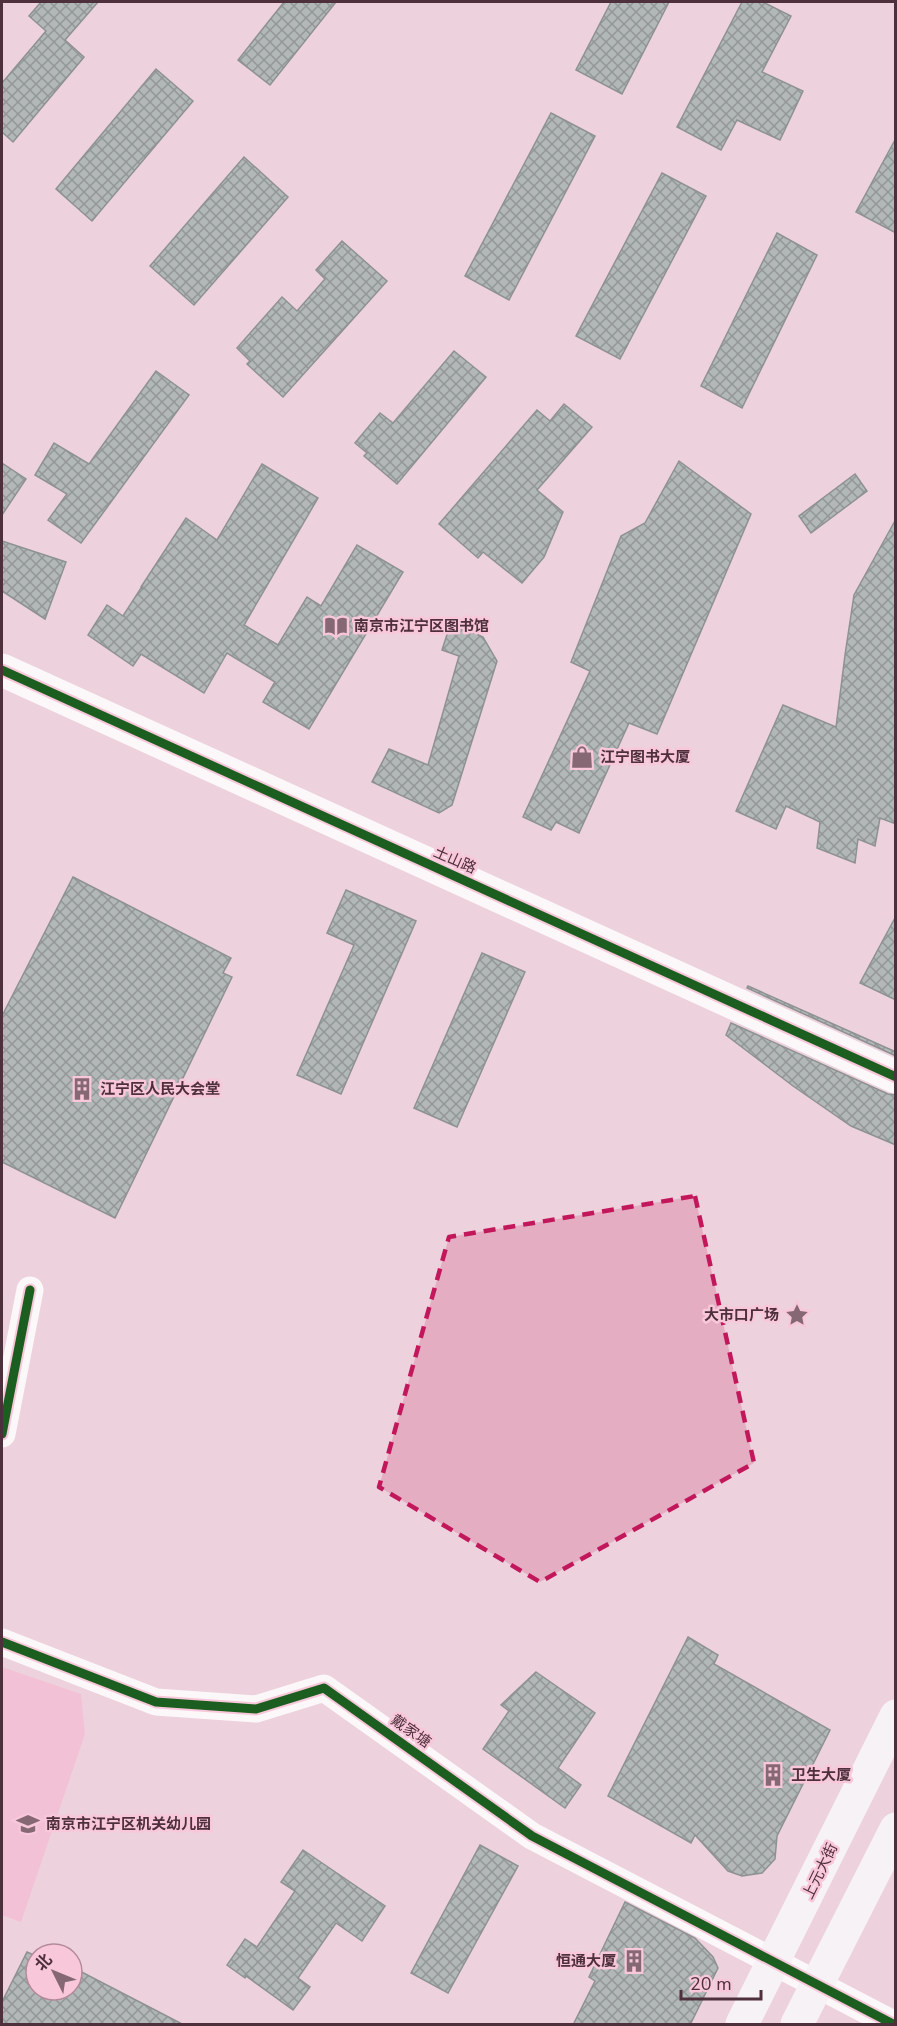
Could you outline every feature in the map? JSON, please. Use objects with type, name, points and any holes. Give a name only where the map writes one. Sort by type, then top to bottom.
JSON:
[{"type":"main road","name":"上元大街","points":[[742,2025],[896,1716]]},
{"type":"main road","points":[[797,2025],[896,1829]]},
{"type":"street","name":"土山路","points":[[2,670],[896,1077]]},
{"type":"street","points":[[2,1434],[30,1290]]},
{"type":"street","name":"戴家塘","points":[[2,1642],[156,1702],[256,1709],[324,1688],[532,1836],[775,1962]]},
{"type":"street","points":[[775,1962],[893,2025]]},
{"type":"highlighted area","points":[[695,1196],[754,1463],[540,1582],[379,1487],[449,1237]]},
{"type":"shaded area","name":"南京市江宁区机关幼儿园","points":[[2,1667],[81,1694],[85,1734],[21,1922],[2,1915]]},
{"type":"building","points":[[41,2],[98,2],[65,40],[84,57],[13,142],[2,132],[2,83],[46,31],[29,16]]},
{"type":"building","points":[[284,2],[336,2],[270,85],[238,60]]},
{"type":"building","points":[[611,2],[669,2],[622,94],[576,70]]},
{"type":"building","points":[[742,2],[763,2],[791,16],[762,72],[803,91],[780,140],[737,120],[721,150],[677,127]]},
{"type":"building","points":[[156,69],[193,101],[92,221],[56,189]]},
{"type":"building","points":[[551,113],[595,136],[509,300],[465,276]]},
{"type":"building","points":[[896,138],[896,233],[856,212]]},
{"type":"building","points":[[244,157],[288,197],[194,305],[150,266]]},
{"type":"building","points":[[662,173],[706,196],[620,359],[576,336]]},
{"type":"building","points":[[777,233],[817,255],[742,408],[701,386]]},
{"type":"building","points":[[342,241],[387,281],[283,397],[247,364],[250,361],[237,348],[282,297],[297,311],[325,279],[316,270]]},
{"type":"building","points":[[454,351],[486,377],[397,484],[364,456],[367,453],[355,443],[380,413],[393,423]]},
{"type":"building","points":[[156,371],[189,395],[81,543],[48,520],[67,494],[35,475],[54,443],[89,464]]},
{"type":"building","points":[[564,404],[592,427],[537,490],[563,512],[544,557],[522,583],[483,552],[478,558],[439,524],[537,410],[550,421]]},
{"type":"building","points":[[679,461],[751,514],[657,734],[629,723],[579,833],[556,822],[551,830],[523,817],[590,671],[571,662],[621,536],[645,523]]},
{"type":"building","points":[[2,463],[26,479],[2,515]]},
{"type":"building","points":[[262,464],[318,498],[244,625],[278,645],[307,597],[321,606],[357,545],[403,572],[309,729],[263,702],[275,682],[227,653],[204,693],[141,654],[133,666],[88,635],[107,605],[123,616],[141,588],[143,589],[141,587],[186,518],[217,540]]},
{"type":"building","points":[[855,474],[867,491],[811,533],[799,516]]},
{"type":"building","points":[[896,519],[896,824],[880,818],[875,846],[858,839],[855,863],[817,848],[820,822],[786,806],[776,829],[736,811],[783,705],[836,727],[854,595]]},
{"type":"building","points":[[2,541],[66,562],[45,619],[2,591]]},
{"type":"building","points":[[451,622],[483,637],[497,661],[452,805],[439,813],[372,782],[389,749],[428,765],[459,656],[442,650]]},
{"type":"building","name":"江宁区人民大会堂","points":[[73,877],[231,958],[223,973],[232,977],[115,1218],[2,1162],[2,1016]]},
{"type":"building","points":[[346,890],[416,921],[341,1094],[297,1075],[354,945],[327,933]]},
{"type":"building","points":[[896,916],[896,1000],[860,983]]},
{"type":"building","points":[[482,953],[525,972],[457,1127],[414,1108]]},
{"type":"building","points":[[748,986],[896,1052],[896,1056],[747,988]]},
{"type":"building","points":[[731,1023],[888,1094],[896,1095],[896,1145],[851,1126],[793,1086],[726,1035]]},
{"type":"building","points":[[688,1637],[718,1655],[714,1664],[830,1730],[777,1836],[775,1859],[762,1873],[742,1876],[728,1871],[695,1835],[691,1843],[608,1796]]},
{"type":"building","points":[[536,1672],[595,1713],[558,1768],[581,1785],[565,1808],[483,1749],[509,1711],[501,1705]]},
{"type":"building","points":[[480,1845],[518,1866],[448,1993],[411,1973]]},
{"type":"building","points":[[303,1850],[385,1906],[362,1941],[336,1923],[298,1978],[310,1987],[293,2010],[227,1965],[245,1939],[257,1947],[295,1891],[281,1882]]},
{"type":"building","name":"恒通大厦","points":[[625,1902],[695,1938],[713,1957],[718,1968],[690,2025],[573,2025],[595,1981],[589,1977]]},
{"type":"building","points":[[24,1958],[24,2002],[84,2002],[84,1973],[184,2025],[2,2025],[2,2002]]},
{"type":"cycle path","points":[[2,670],[896,1077]]},
{"type":"cycle path","points":[[2,1434],[30,1290]]},
{"type":"cycle path","points":[[2,1642],[156,1702],[256,1709],[324,1688],[532,1836],[893,2024]]},
{"type":"place","name":"南京市江宁区图书馆","points":[[336,626]]},
{"type":"place","name":"江宁图书大厦","points":[[582,757]]},
{"type":"place","name":"江宁区人民大会堂","points":[[82,1089]]},
{"type":"place","name":"大市口广场","points":[[797,1315]]},
{"type":"place","name":"卫生大厦","points":[[773,1775]]},
{"type":"place","name":"南京市江宁区机关幼儿园","points":[[28,1824]]},
{"type":"place","name":"恒通大厦","points":[[634,1961]]}]
